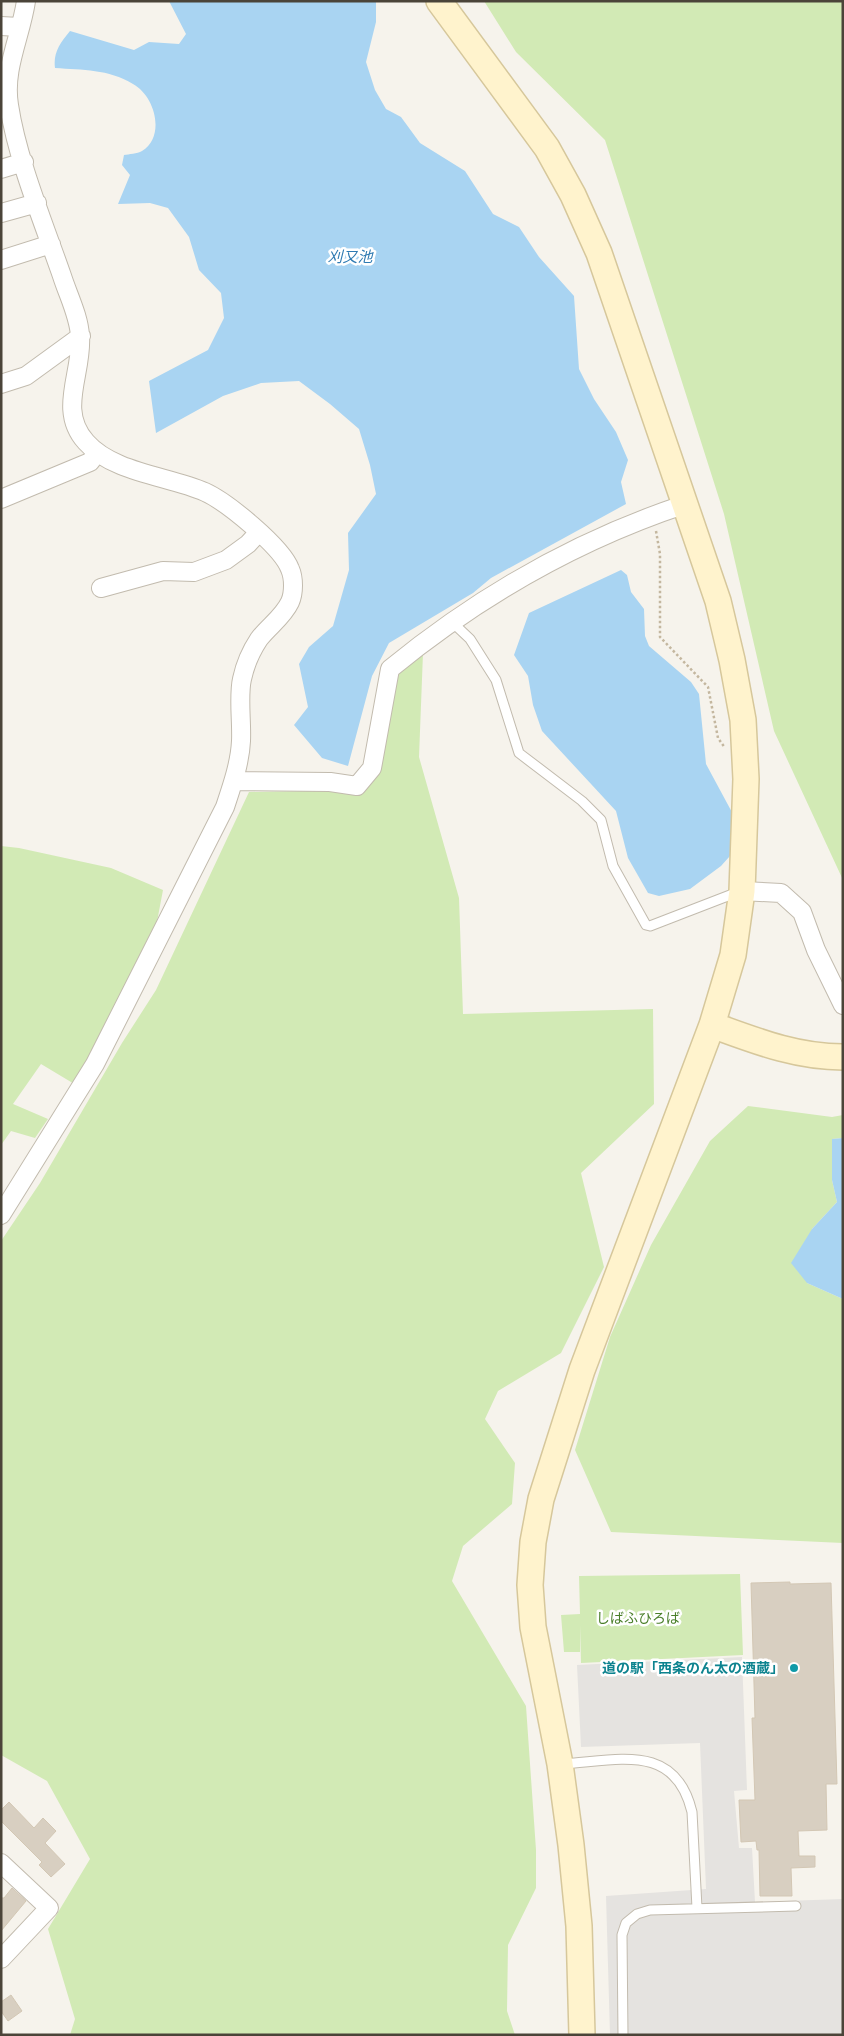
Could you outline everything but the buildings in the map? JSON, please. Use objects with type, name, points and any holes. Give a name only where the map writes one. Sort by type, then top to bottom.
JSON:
[{"type":"street","points":[[1,1215],[95,1064],[221,815],[234,781],[241,744],[241,682],[244,668],[260,639],[282,615],[292,593],[290,568],[270,541],[239,515],[206,492],[110,460],[97,453],[77,430],[72,415],[71,401],[80,336],[24,162],[5,86],[26,1]]},
{"type":"street","points":[[439,1],[547,148],[573,195],[599,253],[718,601],[732,660],[743,720],[746,779],[742,890],[732,955],[712,1025],[582,1370],[541,1499],[533,1542],[530,1585],[534,1627],[560,1764],[579,1926],[582,2035]]},
{"type":"street","points":[[1,26],[19,27]]},
{"type":"street","points":[[1,168],[24,162]]},
{"type":"street","points":[[1,213],[37,203]]},
{"type":"street","points":[[1,260],[51,244]]},
{"type":"street","points":[[1,384],[26,376],[80,336]]},
{"type":"street","points":[[1,499],[90,462],[97,453]]},
{"type":"street","points":[[234,781],[330,782],[357,786],[372,768],[390,669],[499,589],[597,538],[653,515],[686,504]]},
{"type":"street","points":[[101,588],[163,571],[194,572],[226,560],[248,544],[259,532]]},
{"type":"street","points":[[742,890],[781,893],[802,912],[816,950],[843,1005]]},
{"type":"street","points":[[712,1025],[780,1049],[818,1057],[843,1056]]},
{"type":"street","points":[[1,1863],[49,1908],[1,1958]]},
{"type":"lane","points":[[452,622],[470,639],[496,680],[520,753],[582,801],[601,820],[612,866],[646,925],[650,926],[742,890]]},
{"type":"lane","points":[[560,1764],[641,1759],[656,1762],[680,1781],[688,1796],[692,1812],[697,1908]]},
{"type":"lane","points":[[623,2035],[622,1936],[626,1923],[636,1914],[650,1910],[796,1906]]},
{"type":"path","points":[[653,515],[660,554],[660,637],[708,687],[718,738],[729,754]]},
{"type":"green space","points":[[484,1],[843,1],[843,880],[774,731],[724,514],[605,140],[516,52]]},
{"type":"green space","points":[[423,653],[419,757],[459,898],[463,1014],[653,1009],[654,1104],[581,1173],[604,1267],[561,1353],[498,1391],[485,1419],[515,1463],[512,1504],[463,1546],[452,1581],[526,1706],[536,1850],[536,1888],[508,1945],[507,2011],[515,2035],[70,2035],[75,2019],[48,1929],[90,1859],[47,1781],[1,1755],[1,1241],[40,1183],[122,1043],[156,990],[249,792],[358,790],[377,777],[399,669]]},
{"type":"green space","points":[[1,846],[19,848],[111,868],[163,890],[156,927],[76,1085],[41,1064],[13,1104],[48,1119],[35,1138],[11,1131],[1,1145]]},
{"type":"green space","points":[[748,1106],[832,1117],[843,1115],[843,1138],[832,1139],[832,1180],[837,1202],[812,1229],[807,1283],[843,1299],[843,1543],[611,1532],[575,1450],[610,1337],[651,1245],[710,1141]]},
{"type":"green space","name":"しばふひろば","points":[[740,1574],[743,1655],[581,1663],[580,1625],[580,1652],[564,1652],[561,1615],[580,1614],[579,1576]]},
{"type":"shaded area","points":[[742,1657],[747,1790],[734,1791],[739,1848],[752,1848],[755,1902],[843,1899],[843,2035],[610,2035],[606,1896],[706,1889],[700,1743],[581,1747],[577,1665]]},
{"type":"water","name":"刈又池","points":[[169,1],[376,1],[376,22],[366,62],[375,90],[386,109],[401,117],[420,143],[465,171],[493,214],[519,227],[539,257],[574,296],[579,369],[594,399],[616,432],[628,460],[621,482],[626,504],[491,578],[473,593],[389,643],[372,676],[348,766],[322,758],[294,725],[308,707],[299,664],[309,647],[333,626],[349,570],[348,533],[376,494],[370,465],[359,429],[299,381],[261,383],[223,396],[156,433],[149,381],[208,350],[224,318],[221,293],[199,270],[189,237],[168,208],[150,203],[118,204],[130,175],[122,165],[124,155],[142,151],[154,136],[155,116],[147,97],[133,84],[114,75],[95,71],[55,68],[58,48],[70,31],[134,50],[149,42],[179,44],[186,34]]},
{"type":"water","points":[[621,570],[627,575],[631,592],[644,609],[645,636],[649,646],[691,682],[699,694],[706,764],[741,829],[738,847],[721,866],[690,889],[659,896],[648,893],[628,858],[616,811],[542,731],[533,705],[528,676],[514,655],[529,613]]},
{"type":"water","points":[[843,1138],[843,1299],[807,1283],[791,1263],[812,1229],[837,1202],[832,1180],[832,1139]]},
{"type":"place","name":"道の駅「西条のん太の酒蔵」","points":[[794,1668]]}]
